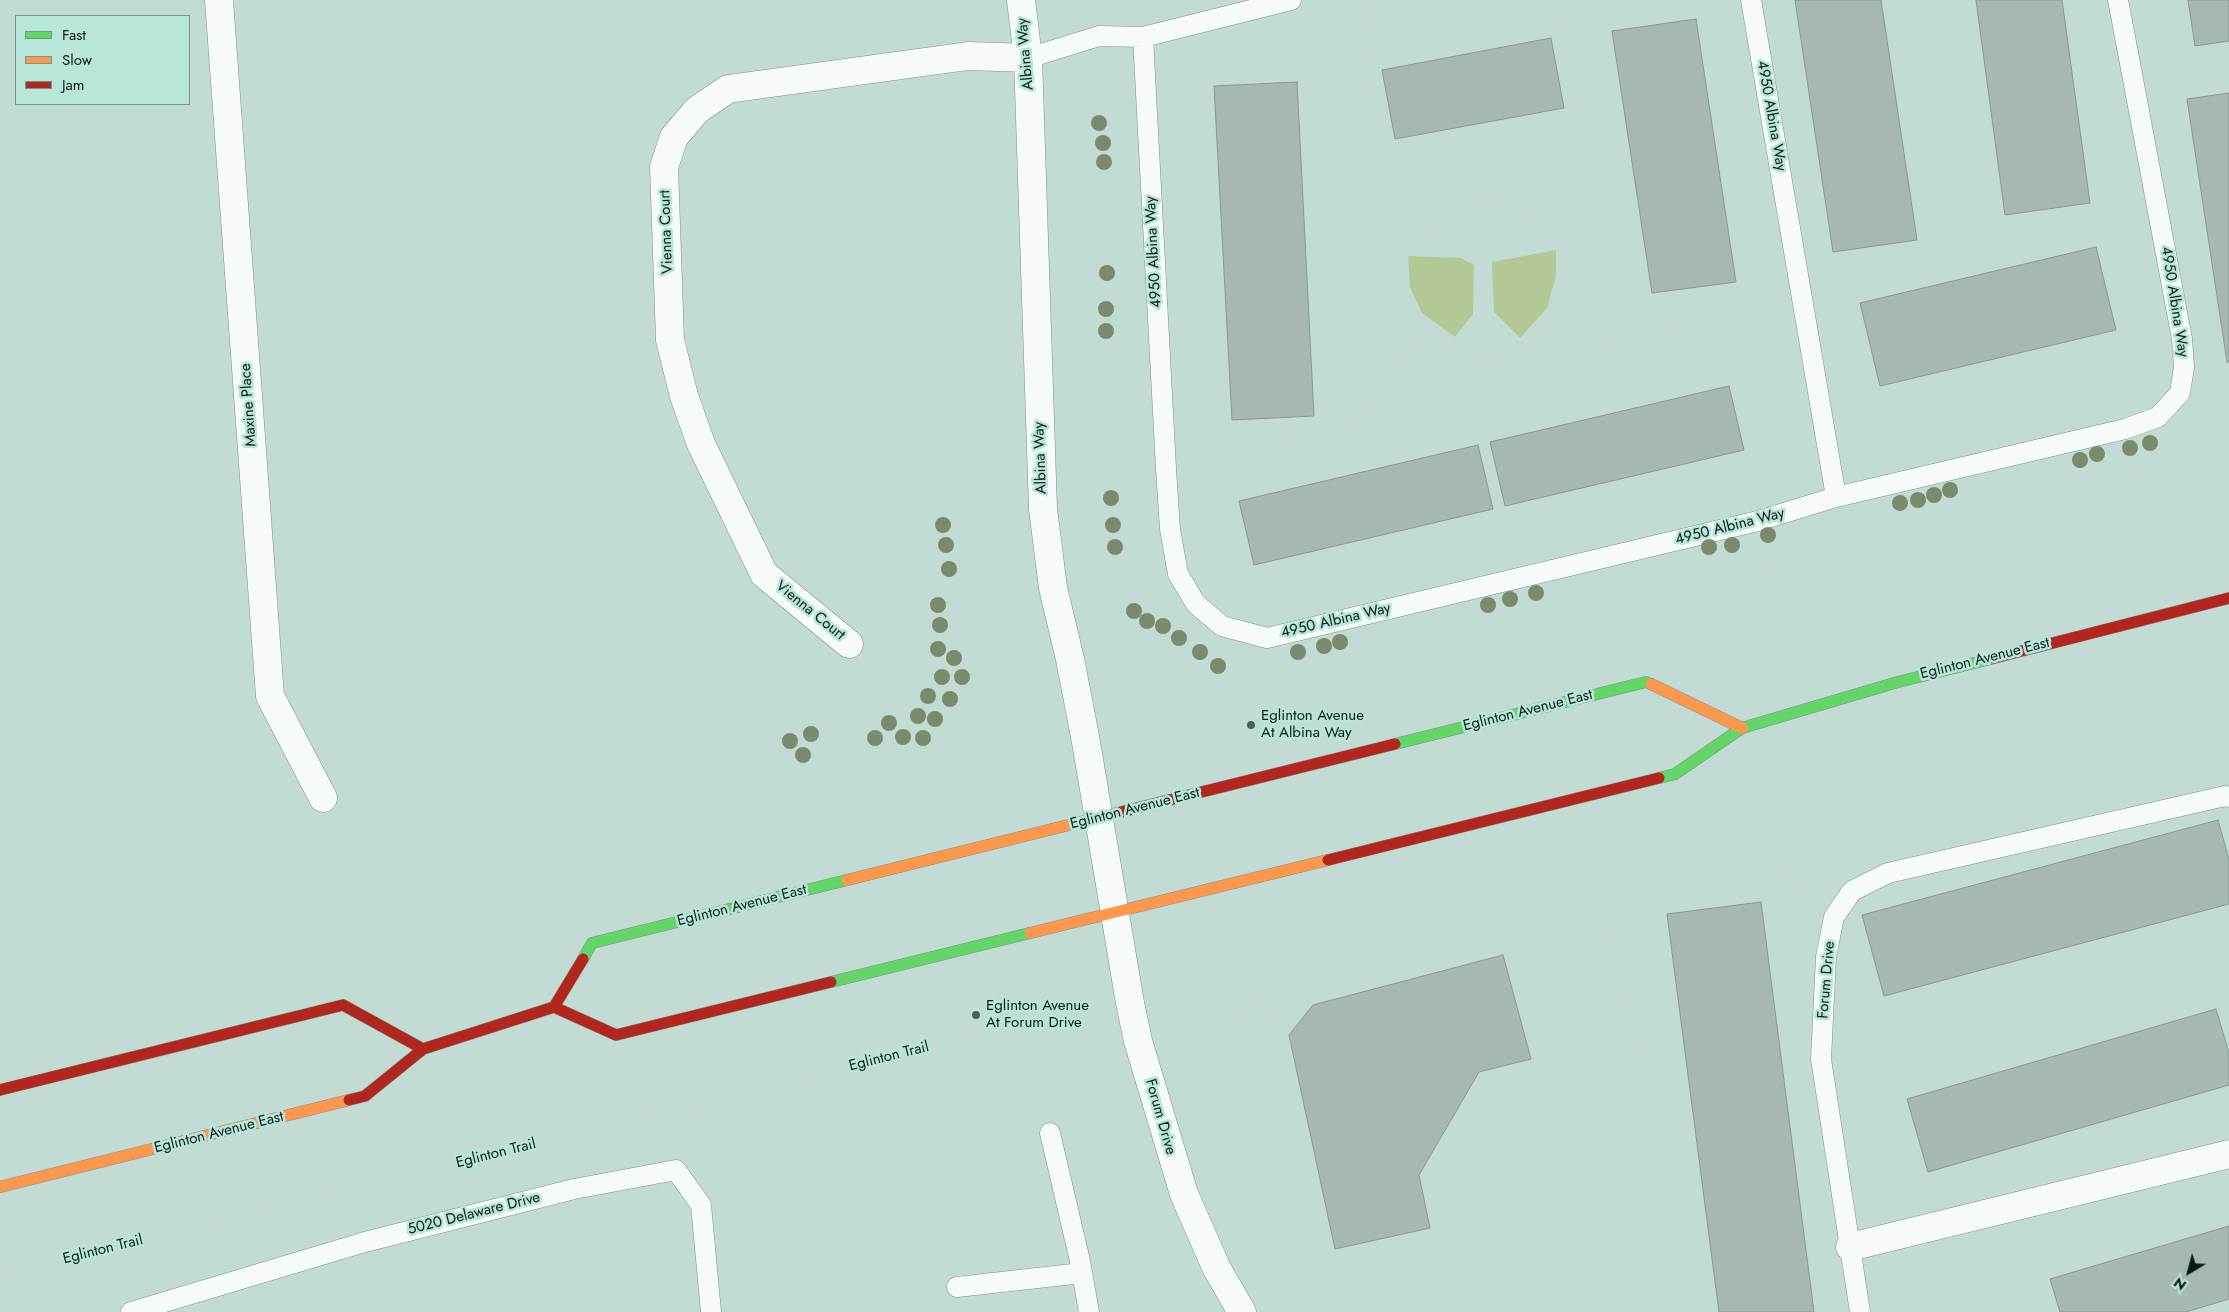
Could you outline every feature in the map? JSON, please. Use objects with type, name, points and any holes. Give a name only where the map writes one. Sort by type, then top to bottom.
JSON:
[{"type":"main road","name":"Eglinton Avenue East","points":[[554,1006],[616,1034],[1675,774],[1742,728],[1898,682],[2229,598]]},
{"type":"main road","name":"Eglinton Avenue East","points":[[0,1187],[365,1096],[422,1049],[554,1006],[592,944],[1646,682],[1742,728]]},
{"type":"main road","points":[[0,1090],[343,1005],[422,1049]]},
{"type":"street","name":"Maxine Place","points":[[219,0],[270,696],[323,798]]},
{"type":"street","name":"Albina Way","points":[[1021,0],[1028,58],[1043,509],[1053,588],[1072,668],[1114,911]]},
{"type":"street","name":"Vienna Court","points":[[850,644],[764,574],[700,444],[684,396],[670,340],[664,167],[674,137],[697,110],[728,89],[968,56],[1028,58]]},
{"type":"street","name":"Forum Drive","points":[[1114,911],[1132,1013],[1170,1154],[1198,1231],[1242,1312]]},
{"type":"street","points":[[1850,1246],[2229,1154]]},
{"type":"lane","points":[[1028,58],[1099,36],[1143,37],[1291,0]]},
{"type":"lane","name":"4950 Albina Way","points":[[1751,0],[1836,497]]},
{"type":"lane","name":"4950 Albina Way","points":[[1143,37],[1170,529],[1178,574],[1196,604],[1222,626],[1267,638],[1758,521],[1836,497],[2125,429],[2158,417],[2180,394],[2184,367],[2182,339],[2118,0]]},
{"type":"lane","name":"Forum Drive","points":[[1860,1312],[1822,1059],[1826,957],[1834,916],[1852,891],[1888,873],[2226,796],[2229,797]]},
{"type":"lane","points":[[1050,1133],[1082,1272],[1089,1312]]},
{"type":"lane","points":[[676,1170],[700,1205],[711,1312]]},
{"type":"lane","name":"5020 Delaware Drive","points":[[131,1312],[366,1242],[574,1189],[676,1170]]},
{"type":"lane","points":[[957,1287],[1082,1272]]},
{"type":"path","points":[[1367,0],[1368,69],[1377,129],[1414,206],[1434,236],[1466,205],[1492,195],[1530,212],[1568,166],[1574,140],[1563,0]]},
{"type":"path","points":[[1481,359],[1488,197]]},
{"type":"path","points":[[1194,465],[1220,461],[1333,433],[1358,417],[1387,384],[1426,327],[1453,351],[1481,359],[1516,352],[1547,327],[1567,339],[1595,346],[1743,317]]},
{"type":"path","points":[[1774,842],[1785,871],[1797,888],[1812,900]]},
{"type":"path","points":[[1602,884],[1644,1080]]},
{"type":"path","points":[[1207,1032],[1236,1022],[1253,1006],[1258,990],[1255,964]]},
{"type":"path","points":[[1253,1006],[1283,1026]]},
{"type":"path","name":"Eglinton Trail","points":[[0,1278],[69,1258],[993,1031]]},
{"type":"path","points":[[676,1170],[695,1105]]},
{"type":"path","points":[[69,1258],[106,1298]]},
{"type":"green space","points":[[1556,250],[1556,276],[1547,308],[1520,338],[1494,312],[1492,262]]},
{"type":"green space","points":[[1408,256],[1461,258],[1474,265],[1473,314],[1455,337],[1422,313],[1410,287]]},
{"type":"building","points":[[1795,0],[1881,0],[1917,240],[1833,252]]},
{"type":"building","points":[[1976,0],[2062,0],[2090,203],[2005,215]]},
{"type":"building","points":[[2188,0],[2229,0],[2229,41],[2195,46]]},
{"type":"building","points":[[1696,19],[1736,282],[1652,293],[1612,31]]},
{"type":"building","points":[[1551,38],[1564,108],[1395,139],[1382,70]]},
{"type":"building","points":[[1297,82],[1314,416],[1232,420],[1214,86]]},
{"type":"building","points":[[2229,93],[2229,362],[2227,362],[2187,99]]},
{"type":"building","points":[[2096,247],[2116,330],[1880,386],[1860,303]]},
{"type":"building","points":[[1729,386],[1744,450],[1505,506],[1490,442]]},
{"type":"building","points":[[1478,445],[1493,509],[1254,565],[1239,501]]},
{"type":"building","points":[[2218,820],[2229,859],[2229,904],[1884,996],[1862,915]]},
{"type":"building","points":[[1761,902],[1814,1312],[1719,1312],[1667,914]]},
{"type":"building","points":[[1503,955],[1531,1059],[1479,1072],[1419,1175],[1430,1228],[1335,1249],[1289,1035],[1313,1005]]},
{"type":"building","points":[[2216,1009],[2229,1053],[2229,1085],[1928,1172],[1907,1099]]},
{"type":"building","points":[[2229,1226],[2229,1299],[2186,1312],[2060,1312],[2050,1279]]},
{"type":"traffic: fast","points":[[1659,778],[1675,774],[1742,728],[1898,682],[1994,658]]},
{"type":"traffic: fast","points":[[1395,744],[1646,682],[1651,684]]},
{"type":"traffic: fast","points":[[583,959],[592,943],[847,880]]},
{"type":"traffic: fast","points":[[831,982],[1030,933]]},
{"type":"traffic: slow","points":[[1651,684],[1742,728]]},
{"type":"traffic: slow","points":[[847,880],[1121,812]]},
{"type":"traffic: slow","points":[[1030,933],[1328,860]]},
{"type":"traffic: slow","points":[[0,1187],[349,1100]]},
{"type":"traffic: jam","points":[[1994,658],[2229,598]]},
{"type":"traffic: jam","points":[[1121,812],[1395,744]]},
{"type":"traffic: jam","points":[[1328,860],[1659,778]]},
{"type":"traffic: jam","points":[[349,1100],[365,1096],[423,1049],[554,1007],[583,959]]},
{"type":"traffic: jam","points":[[554,1007],[616,1035],[831,982]]},
{"type":"traffic: jam","points":[[0,1090],[343,1005],[423,1049]]},
{"type":"place","name":"Eglinton Avenue At Albina Way","points":[[1251,725]]},
{"type":"place","name":"Eglinton Avenue At Forum Drive","points":[[976,1015]]}]
